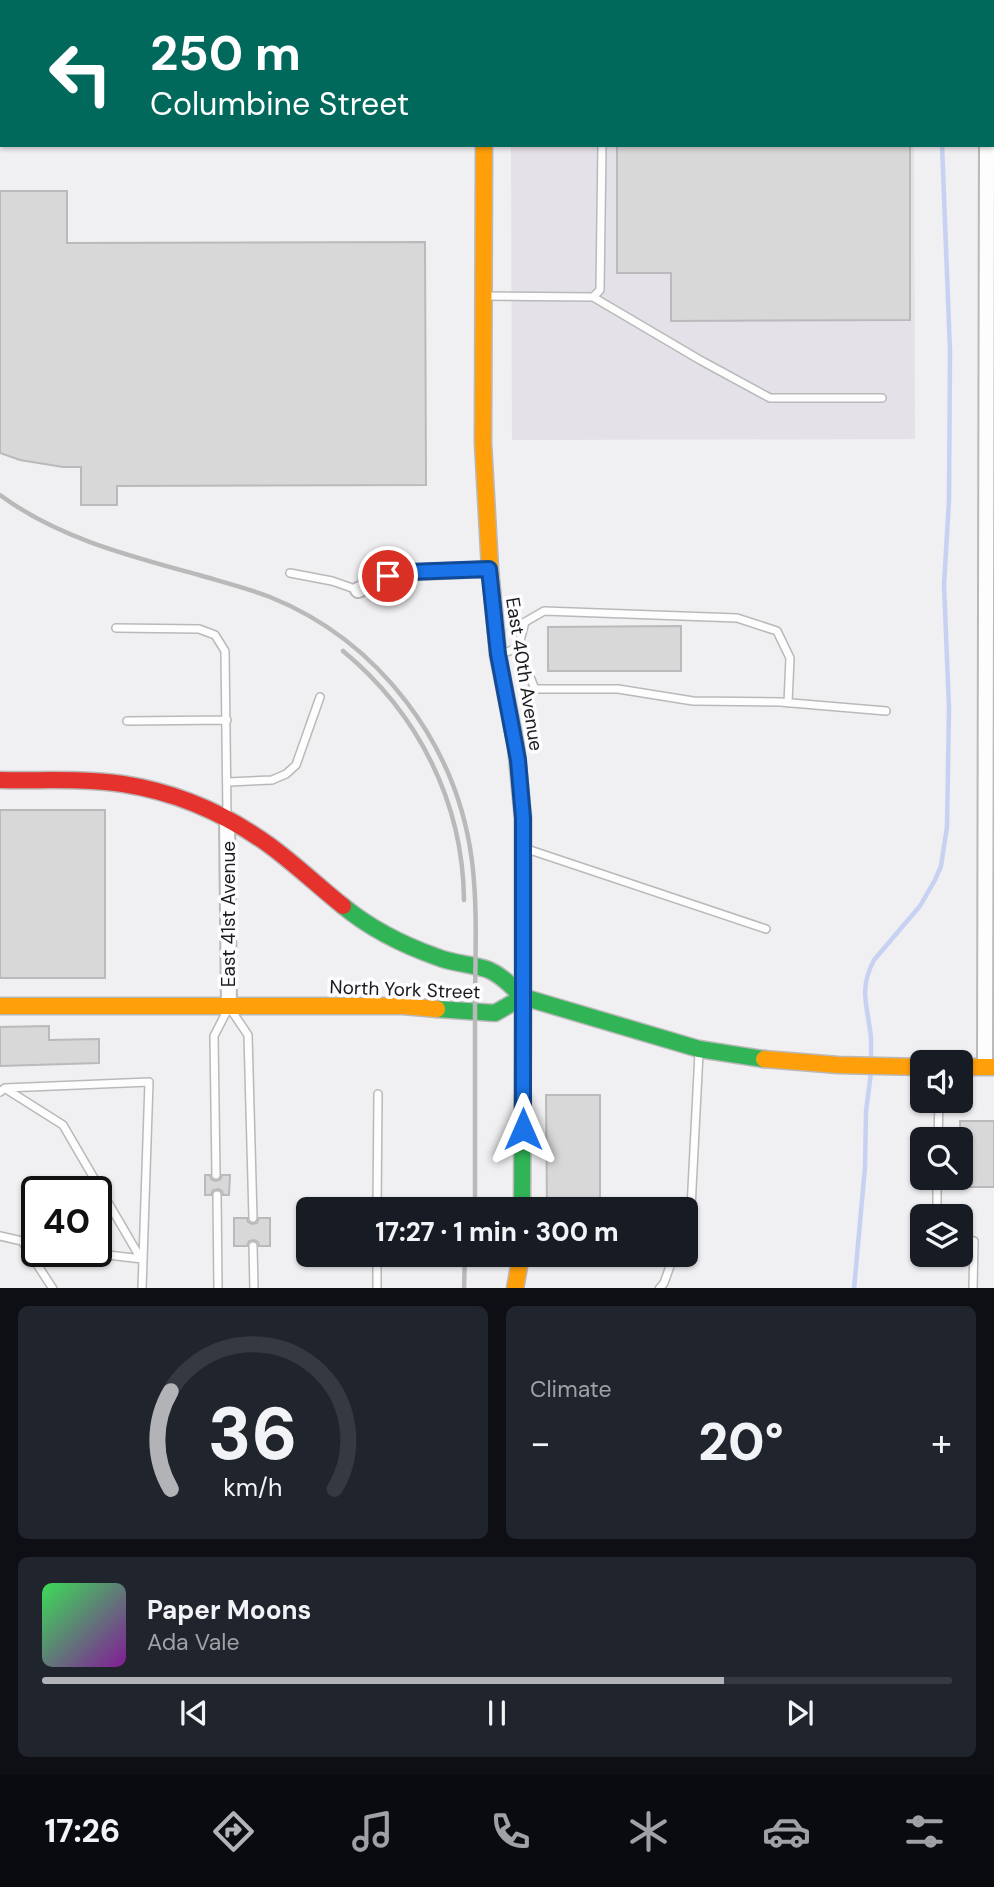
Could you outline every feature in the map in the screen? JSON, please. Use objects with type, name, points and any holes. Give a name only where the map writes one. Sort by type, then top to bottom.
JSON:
[{"type":"main road","name":"East 40th Avenue","points":[[484,147],[483,443],[489,569],[498,654],[519,775],[523,847],[522,1197]]},
{"type":"main road","points":[[0,780],[94,781],[131,785],[194,804],[265,842],[344,907],[377,930],[424,952],[455,963],[495,972],[523,998],[699,1049],[749,1058],[827,1066],[910,1067]]},
{"type":"main road","name":"North York Street","points":[[0,1006],[402,1006],[495,1013],[523,998]]},
{"type":"main road","points":[[515,1288],[519,1267]]},
{"type":"street","points":[[987,147],[990,342],[989,1067]]},
{"type":"street","points":[[358,590],[397,573],[489,569]]},
{"type":"street","name":"East 41st Avenue","points":[[227,820],[229,1007]]},
{"type":"lane","points":[[593,297],[600,290],[602,147]]},
{"type":"lane","points":[[484,296],[593,297],[770,398],[882,398]]},
{"type":"lane","points":[[290,573],[332,581],[358,590]]},
{"type":"lane","points":[[788,703],[790,658],[777,631],[737,618],[544,611],[525,622],[519,648],[535,689],[618,689],[693,701],[788,703],[886,711]]},
{"type":"lane","points":[[116,628],[199,629],[215,635],[225,651],[227,820]]},
{"type":"lane","points":[[498,654],[519,648]]},
{"type":"lane","points":[[228,782],[272,780],[286,774],[296,765],[320,697]]},
{"type":"lane","points":[[127,721],[227,720]]},
{"type":"lane","points":[[523,847],[766,929]]},
{"type":"lane","points":[[216,1175],[214,1035],[229,1007],[248,1035],[253,1218]]},
{"type":"lane","points":[[692,1197],[699,1049]]},
{"type":"lane","points":[[2,1090],[149,1082],[142,1288]]},
{"type":"lane","points":[[2,1090],[63,1125],[142,1259]]},
{"type":"lane","points":[[377,1197],[378,1094]]},
{"type":"lane","points":[[217,1195],[218,1288]]},
{"type":"lane","points":[[0,1236],[21,1241]]},
{"type":"lane","points":[[973,1241],[973,1288]]},
{"type":"lane","points":[[253,1246],[254,1288]]},
{"type":"lane","points":[[112,1255],[142,1259]]},
{"type":"lane","points":[[39,1267],[52,1288]]},
{"type":"lane","points":[[377,1267],[377,1288]]},
{"type":"lane","points":[[660,1288],[669,1267]]},
{"type":"shaded area","points":[[511,147],[914,147],[915,439],[512,440]]},
{"type":"building","points":[[617,147],[910,147],[910,320],[671,321],[671,273],[617,273]]},
{"type":"building","points":[[0,191],[67,191],[67,243],[425,242],[426,485],[117,486],[117,505],[81,505],[81,467],[20,460],[0,453]]},
{"type":"building","points":[[681,626],[681,671],[548,671],[548,627]]},
{"type":"building","points":[[0,810],[105,810],[105,978],[0,978]]},
{"type":"building","points":[[49,1026],[49,1040],[99,1039],[99,1063],[0,1066],[0,1027]]},
{"type":"building","points":[[546,1095],[600,1095],[600,1197],[547,1197]]},
{"type":"building","points":[[960,1121],[994,1121],[994,1187],[973,1187],[973,1127],[960,1127]]},
{"type":"building","points":[[205,1175],[210,1175],[215,1181],[220,1180],[222,1175],[230,1175],[229,1195],[223,1195],[218,1189],[213,1190],[211,1195],[205,1195]]},
{"type":"building","points":[[234,1218],[247,1218],[252,1224],[257,1223],[259,1218],[270,1218],[270,1246],[259,1246],[254,1240],[249,1241],[247,1246],[234,1246]]},
{"type":"waterway","points":[[871,1060],[871,1038],[865,999],[866,980],[874,960],[920,906],[935,880],[941,866],[947,827],[949,708],[944,585],[949,500],[950,351],[942,147]]},
{"type":"waterway","points":[[854,1288],[871,1073]]},
{"type":"railway","points":[[0,495],[46,523],[95,544],[253,591],[309,616],[345,640],[378,669],[406,702],[430,738],[449,777],[463,818],[472,861],[476,935],[475,1197]]},
{"type":"railway","points":[[343,651],[370,675],[393,702],[414,731],[431,762],[445,794],[455,828],[462,864],[464,900]]},
{"type":"railway","points":[[464,1288],[465,1267]]},
{"type":"traffic: fast","points":[[343,906],[376,929],[412,947],[494,973],[523,997]]},
{"type":"traffic: fast","points":[[437,1009],[495,1013],[523,997],[699,1049],[764,1059]]},
{"type":"traffic: fast","points":[[522,1197],[523,1009]]},
{"type":"traffic: slow","points":[[484,147],[483,443],[496,632]]},
{"type":"traffic: slow","points":[[0,1006],[403,1006],[437,1009]]},
{"type":"traffic: slow","points":[[764,1059],[910,1067]]},
{"type":"traffic: slow","points":[[973,1067],[994,1067]]},
{"type":"traffic: slow","points":[[515,1288],[519,1267]]},
{"type":"traffic: jam","points":[[496,632],[516,746],[523,818],[523,1009]]},
{"type":"traffic: jam","points":[[0,780],[108,782],[181,799],[218,814],[253,834],[343,906]]},
{"type":"route","points":[[388,576],[408,572],[489,569],[498,654],[518,760],[523,818],[523,1129]]}]
